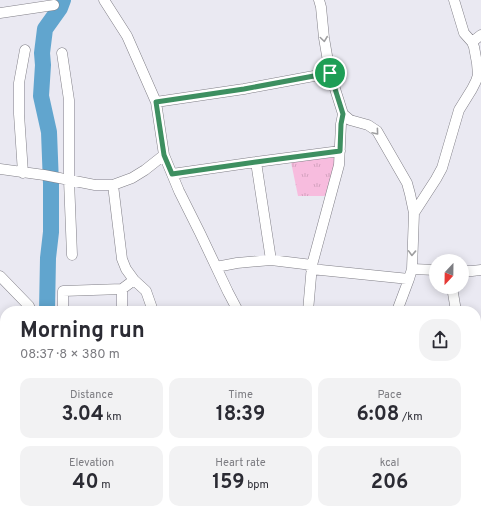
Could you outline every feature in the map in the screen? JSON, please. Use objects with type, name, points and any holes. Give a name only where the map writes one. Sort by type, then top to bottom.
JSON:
[{"type":"street","points":[[104,0],[127,36],[156,102],[164,155],[179,191],[236,306]]},
{"type":"street","points":[[308,306],[311,267],[339,165],[341,124],[343,114],[330,73],[319,0]]},
{"type":"street","points":[[414,213],[442,168],[459,110],[476,82],[478,75],[474,47],[472,42],[464,33],[454,0]]},
{"type":"street","points":[[0,13],[54,5]]},
{"type":"street","points":[[472,42],[481,35]]},
{"type":"street","points":[[23,173],[19,114],[19,84],[25,50]]},
{"type":"street","points":[[62,53],[69,100],[64,179],[72,255]]},
{"type":"street","points":[[156,102],[244,89],[330,73]]},
{"type":"street","points":[[343,114],[350,120],[368,125],[377,131],[407,183],[414,213],[410,274],[399,306]]},
{"type":"street","points":[[172,174],[340,151]]},
{"type":"street","points":[[0,169],[44,175],[95,185],[114,185],[132,178],[164,155]]},
{"type":"street","points":[[256,162],[271,260]]},
{"type":"street","points":[[114,185],[122,259],[126,269],[134,280],[146,291],[151,306]]},
{"type":"street","points":[[216,266],[271,260],[311,267],[410,274],[429,271]]},
{"type":"street","points":[[469,271],[481,270]]},
{"type":"street","points":[[0,276],[29,306]]},
{"type":"street","points":[[63,306],[63,291],[122,289],[134,280]]},
{"type":"street","points":[[122,289],[122,306]]},
{"type":"street","points":[[453,294],[455,306]]},
{"type":"green space","points":[[337,157],[328,196],[298,196],[291,162]]},
{"type":"waterway","points":[[47,306],[48,258],[51,232],[51,184],[49,132],[41,96],[43,65],[42,53],[45,29],[60,8],[63,0]]},
{"type":"route","points":[[330,73],[343,114],[340,151],[172,174],[164,155],[156,102],[244,89],[330,73]]}]
